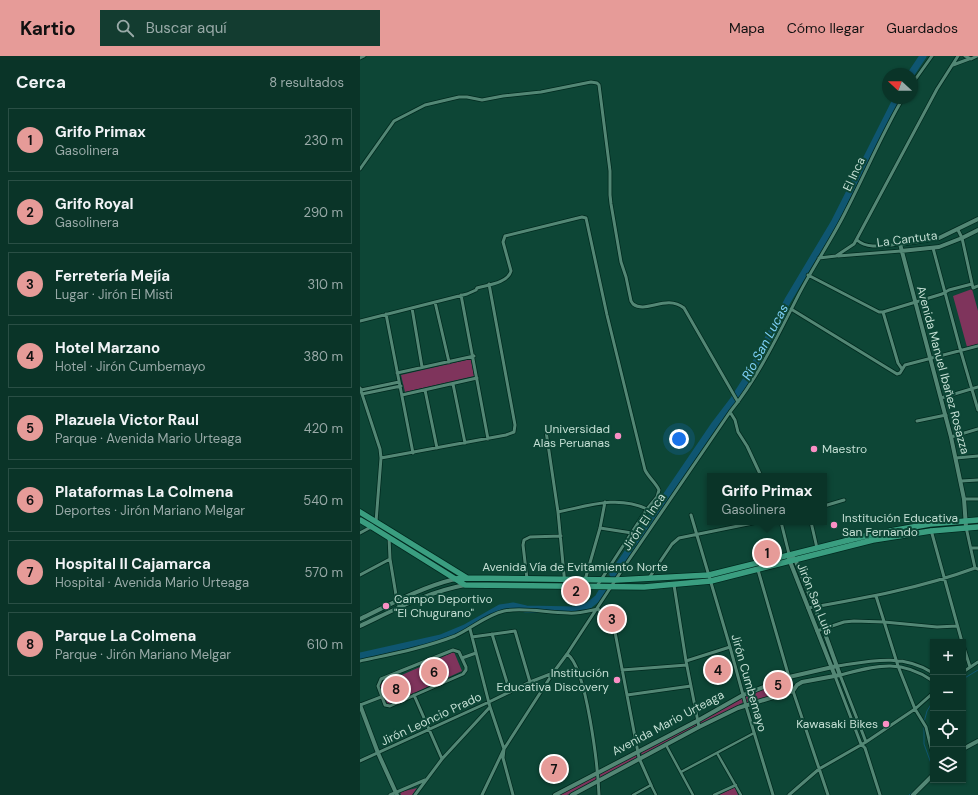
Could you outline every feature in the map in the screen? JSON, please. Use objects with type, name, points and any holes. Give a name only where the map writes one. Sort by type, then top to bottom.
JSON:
[{"type":"highway","points":[[360,512],[478,584]]},
{"type":"highway","points":[[360,520],[465,585]]},
{"type":"highway","points":[[710,578],[857,540],[931,531],[978,520]]},
{"type":"highway","points":[[791,558],[817,548],[930,524],[966,524],[978,527]]},
{"type":"highway","name":"Avenida Vía de Evitamiento Norte","points":[[455,579],[527,578],[565,582],[585,580],[601,583]]},
{"type":"highway","name":"Avenida Vía de Evitamiento Norte","points":[[613,583],[644,587],[674,585],[710,578]]},
{"type":"highway","name":"Avenida Vía de Evitamiento Norte","points":[[465,585],[565,582],[613,583],[648,579],[710,578]]},
{"type":"street","points":[[360,58],[364,56]]},
{"type":"street","points":[[918,76],[932,56]]},
{"type":"street","points":[[836,256],[852,246],[857,240],[938,89],[958,56]]},
{"type":"street","points":[[965,56],[969,59]]},
{"type":"street","points":[[953,65],[977,57]]},
{"type":"street","points":[[360,169],[394,121],[424,105],[454,97],[463,96],[482,100],[541,92],[586,82],[597,83],[599,85],[610,171],[611,204],[621,262],[631,300],[636,306],[640,307],[669,302],[684,308],[738,401]]},
{"type":"street","name":"El Inca","points":[[819,258],[847,210],[880,142],[901,104]]},
{"type":"street","points":[[360,321],[461,295],[505,279],[510,275],[503,242],[505,236],[582,217],[586,218],[607,314],[645,470],[648,477],[659,490],[657,497],[647,509],[601,583]]},
{"type":"street","name":"La Cantuta","points":[[857,240],[868,246],[900,244],[939,238],[978,219]]},
{"type":"street","points":[[958,230],[962,238],[973,288],[978,286]]},
{"type":"street","name":"La Cantuta","points":[[819,258],[933,248],[947,244],[978,230]]},
{"type":"street","name":"Avenida Manuel Ibañez Rosazza","points":[[900,244],[914,302],[951,436],[961,481],[966,524]]},
{"type":"street","points":[[852,246],[855,255]]},
{"type":"street","points":[[933,248],[944,293],[978,410]]},
{"type":"street","name":"Jirón El Inca","points":[[482,795],[504,749],[553,673],[598,609],[613,583],[730,412],[747,390],[767,358],[808,275],[819,258]]},
{"type":"street","points":[[808,275],[879,312],[972,284]]},
{"type":"street","points":[[381,458],[488,439],[514,432],[515,425],[489,284]]},
{"type":"street","points":[[461,295],[474,356],[488,439]]},
{"type":"street","points":[[435,302],[449,362]]},
{"type":"street","points":[[412,308],[422,367]]},
{"type":"street","points":[[791,309],[894,373],[899,374],[905,365],[961,352],[978,346]]},
{"type":"street","points":[[883,312],[898,363],[902,369]]},
{"type":"street","points":[[386,314],[413,453]]},
{"type":"street","points":[[398,373],[474,356]]},
{"type":"street","points":[[402,395],[478,378]]},
{"type":"street","points":[[360,533],[372,527],[376,521],[381,458],[360,389],[400,382]]},
{"type":"street","points":[[453,384],[465,443]]},
{"type":"street","points":[[362,394],[400,386]]},
{"type":"street","points":[[941,398],[978,387]]},
{"type":"street","points":[[425,390],[437,448]]},
{"type":"street","points":[[730,412],[735,420],[738,432],[748,446],[760,473]]},
{"type":"street","points":[[917,421],[946,415]]},
{"type":"street","points":[[951,436],[978,429]]},
{"type":"street","points":[[546,431],[558,512],[565,582]]},
{"type":"street","points":[[956,458],[978,456]]},
{"type":"street","points":[[961,481],[978,480]]},
{"type":"street","points":[[964,499],[978,499]]},
{"type":"street","points":[[827,505],[844,500]]},
{"type":"street","points":[[558,512],[616,501],[639,505],[647,509]]},
{"type":"street","points":[[585,580],[600,528],[605,502]]},
{"type":"street","name":"Jirón Cumbemayo","points":[[691,515],[698,534],[746,706],[773,795]]},
{"type":"street","points":[[930,524],[961,639]]},
{"type":"street","points":[[808,608],[876,596],[944,579],[976,569],[966,524]]},
{"type":"street","points":[[648,579],[676,540],[743,525]]},
{"type":"street","points":[[782,525],[791,558]]},
{"type":"street","points":[[812,525],[817,548]]},
{"type":"street","points":[[600,528],[632,533]]},
{"type":"street","points":[[527,578],[523,545],[524,540],[530,537],[561,536]]},
{"type":"street","points":[[389,537],[390,559],[397,601],[400,608]]},
{"type":"street","points":[[971,548],[978,548]]},
{"type":"street","name":"Jirón San Luis","points":[[791,558],[823,628],[866,742]]},
{"type":"street","name":"Jirón San Luis","points":[[791,558],[808,608],[861,744],[865,748],[880,795]]},
{"type":"street","points":[[360,575],[390,559]]},
{"type":"street","points":[[757,566],[793,691],[828,795]]},
{"type":"street","points":[[360,619],[430,586],[455,579]]},
{"type":"street","points":[[360,626],[428,595],[448,588],[465,585]]},
{"type":"street","points":[[674,585],[686,661],[699,727]]},
{"type":"street","points":[[876,596],[898,666],[915,708],[926,725],[931,747]]},
{"type":"street","points":[[360,661],[390,655],[438,642],[470,629],[486,619],[502,612],[513,610],[569,614],[598,609],[615,632],[638,751],[656,795]]},
{"type":"street","points":[[817,631],[844,622],[884,622],[937,627],[957,626]]},
{"type":"street","points":[[470,629],[490,707],[504,749],[503,756],[513,795]]},
{"type":"street","points":[[472,637],[515,632],[530,682]]},
{"type":"street","points":[[492,634],[510,692]]},
{"type":"street","points":[[686,661],[730,647]]},
{"type":"street","points":[[454,650],[458,650],[466,670],[463,674],[414,695],[388,707],[385,705],[381,697],[378,686],[381,679],[454,650]]},
{"type":"street","points":[[462,658],[476,653]]},
{"type":"street","points":[[567,654],[573,659],[582,681],[598,772],[599,795]]},
{"type":"street","points":[[966,654],[970,667]]},
{"type":"street","name":"Avenida Mario Urteaga","points":[[555,795],[697,721],[743,695],[789,677],[832,667],[875,660],[896,660],[914,663],[930,671]]},
{"type":"street","points":[[966,670],[978,662]]},
{"type":"street","points":[[622,670],[687,665]]},
{"type":"street","name":"Avenida Mario Urteaga","points":[[572,795],[699,727],[738,708],[793,691],[796,685],[802,682],[877,666],[898,666],[913,669],[930,679]]},
{"type":"street","name":"Jirón Leoncio Prado","points":[[360,761],[530,682],[553,673]]},
{"type":"street","points":[[627,695],[691,686]]},
{"type":"street","points":[[414,695],[442,759]]},
{"type":"street","points":[[789,795],[819,769],[866,742],[915,708],[930,696]]},
{"type":"street","points":[[381,697],[360,706],[361,713],[396,794]]},
{"type":"street","points":[[415,795],[442,759],[490,707]]},
{"type":"street","points":[[681,772],[754,733]]},
{"type":"street","points":[[966,747],[978,741]]},
{"type":"street","points":[[666,745],[693,795]]},
{"type":"street","points":[[717,753],[741,795]]},
{"type":"street","points":[[913,795],[930,778]]},
{"type":"street","points":[[390,795],[396,794],[425,780]]},
{"type":"street","points":[[633,795],[651,785]]},
{"type":"street","points":[[714,795],[736,785]]},
{"type":"shaded area","points":[[972,289],[978,311],[978,344],[967,347],[953,296]]},
{"type":"shaded area","points":[[471,359],[474,376],[405,392],[401,375]]},
{"type":"shaded area","points":[[454,652],[462,671],[388,705],[379,685]]},
{"type":"shaded area","points":[[788,678],[790,692],[747,704],[745,693]]},
{"type":"shaded area","points":[[742,697],[744,702],[700,725],[699,721]]},
{"type":"shaded area","points":[[697,722],[698,726],[642,756],[641,752]]},
{"type":"shaded area","points":[[638,753],[639,757],[599,778],[599,773]]},
{"type":"shaded area","points":[[596,775],[596,780],[567,795],[559,795]]},
{"type":"shaded area","points":[[735,787],[738,795],[719,795]]},
{"type":"shaded area","points":[[417,788],[412,795],[401,795],[400,792]]},
{"type":"waterway","name":"Río San Lucas","points":[[915,68],[923,56]]},
{"type":"waterway","name":"Río San Lucas","points":[[613,574],[750,374],[788,300],[834,223],[894,104]]},
{"type":"waterway","name":"Río San Lucas","points":[[360,656],[441,638],[465,628],[500,608],[513,606],[526,609],[575,610],[588,606],[598,598],[604,588]]},
{"type":"waterway","points":[[966,677],[978,670]]},
{"type":"waterway","points":[[924,722],[930,706]]},
{"type":"waterway","points":[[924,725],[924,744],[930,760]]},
{"type":"waterway","points":[[909,795],[918,788]]},
{"type":"place","name":"Universidad Alas Peruanas","points":[[618,436]]},
{"type":"place","name":"Maestro","points":[[814,449]]},
{"type":"place","name":"Institución Educativa San Fernando","points":[[834,525]]},
{"type":"place","name":"Grifo Primax","points":[[767,553]]},
{"type":"place","name":"Grifo Royal","points":[[576,591]]},
{"type":"place","name":"Campo Deportivo \"El Chugurano\"","points":[[386,606]]},
{"type":"place","name":"Ferretería Mejía","points":[[612,619]]},
{"type":"place","name":"Hotel Marzano","points":[[718,670]]},
{"type":"place","name":"Plataformas La Colmena","points":[[434,672]]},
{"type":"place","name":"Institución Educativa Discovery","points":[[617,680]]},
{"type":"place","name":"Plazuela Victor Raul","points":[[778,685]]},
{"type":"place","name":"Parque La Colmena","points":[[396,689]]},
{"type":"place","name":"Kawasaki Bikes","points":[[886,724]]},
{"type":"place","name":"Hospital II Cajamarca","points":[[554,769]]}]
